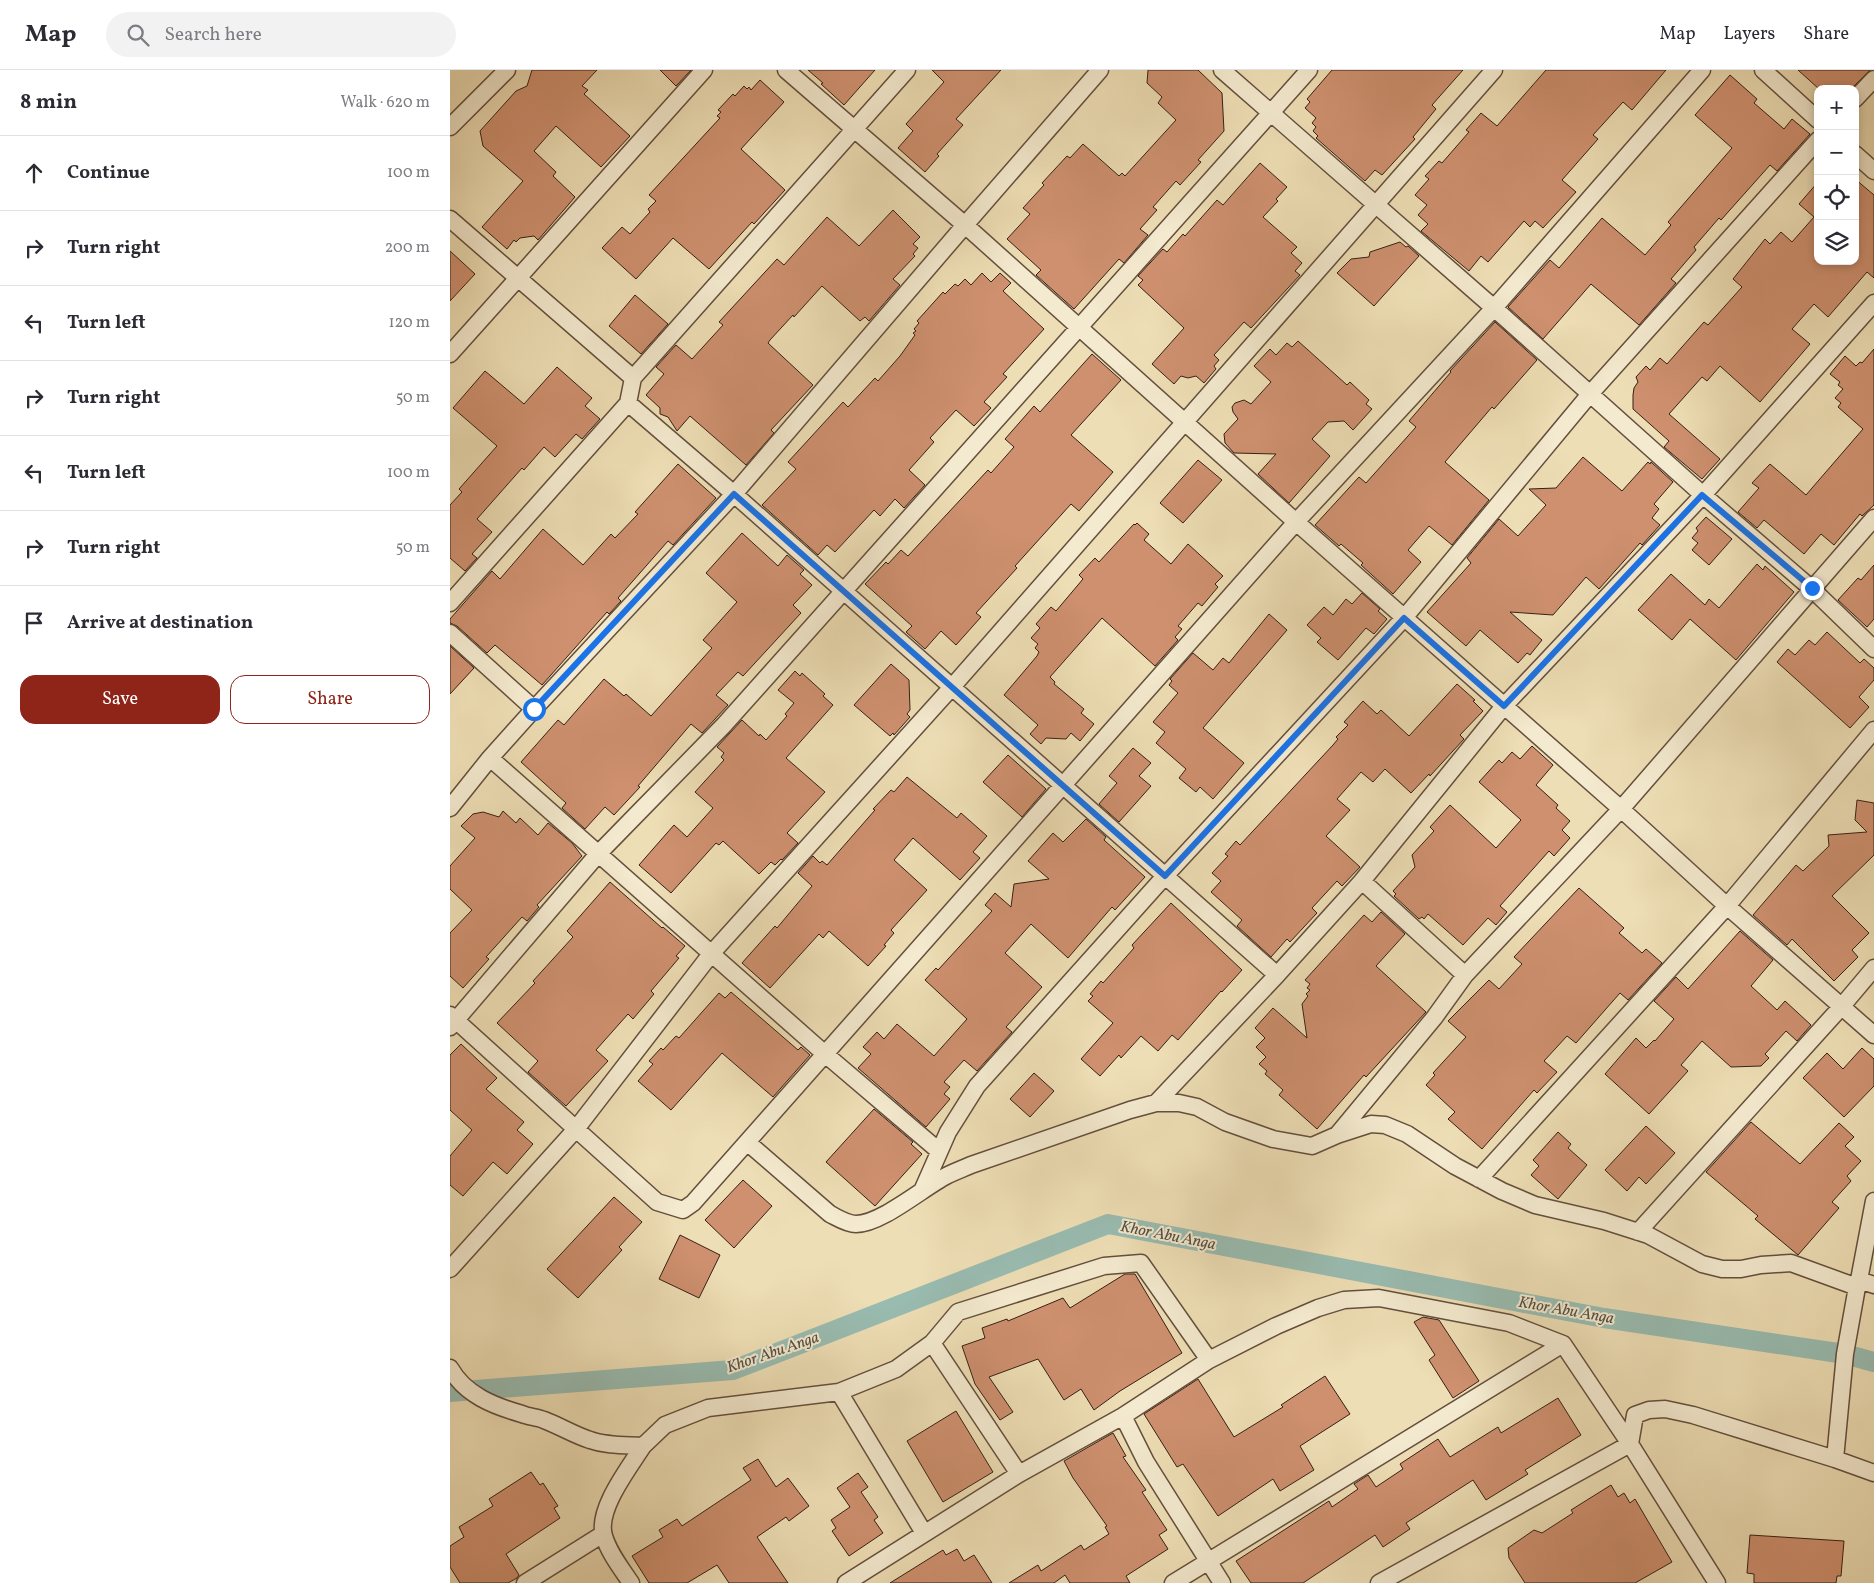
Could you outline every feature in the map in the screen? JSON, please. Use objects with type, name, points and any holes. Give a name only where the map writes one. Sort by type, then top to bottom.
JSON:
[{"type":"street","points":[[450,127],[507,70]]},
{"type":"street","points":[[450,354],[704,70]]},
{"type":"street","points":[[786,70],[965,225],[1296,522],[1622,809],[1727,906],[1874,1035]]},
{"type":"street","points":[[450,603],[628,403],[632,378],[907,70]]},
{"type":"street","points":[[450,808],[490,758],[534,709],[734,494],[1100,70]]},
{"type":"street","points":[[1222,70],[1494,308],[1702,495],[1812,588],[1874,649]]},
{"type":"street","points":[[1309,70],[724,725],[598,854],[452,1020],[657,1202],[682,1210],[693,1203],[1296,522],[1494,308],[1702,70]]},
{"type":"street","points":[[450,1269],[576,1129],[710,954],[952,687],[1494,70]]},
{"type":"street","points":[[1763,70],[1814,116]]},
{"type":"street","points":[[1859,95],[1874,79]]},
{"type":"street","points":[[922,1191],[948,1132],[977,1086],[1165,876],[1404,618],[1590,394],[1814,144]]},
{"type":"street","points":[[1859,158],[1874,171]]},
{"type":"street","points":[[450,219],[632,378]]},
{"type":"street","points":[[1156,1103],[1277,975],[1362,881],[1504,706],[1702,495],[1874,303]]},
{"type":"street","points":[[628,403],[734,494],[1277,975]]},
{"type":"street","points":[[1337,1135],[1434,1018],[1465,975],[1622,809],[1874,518]]},
{"type":"street","points":[[450,633],[534,709]]},
{"type":"street","points":[[1479,1179],[1727,906],[1874,730]]},
{"type":"street","points":[[490,758],[710,954],[939,1151]]},
{"type":"street","points":[[1362,881],[1465,975]]},
{"type":"street","points":[[1638,1232],[1874,968]]},
{"type":"street","points":[[747,1142],[830,1214],[855,1224],[869,1221],[946,1176],[971,1165],[1130,1110],[1156,1103],[1179,1103],[1197,1107],[1225,1122],[1273,1139],[1312,1146],[1337,1135],[1371,1124],[1385,1125],[1407,1134],[1455,1166],[1479,1179],[1535,1205],[1604,1221],[1638,1232],[1702,1264],[1741,1269],[1760,1265],[1791,1263],[1864,1284]]},
{"type":"street","points":[[1835,1459],[1845,1354],[1864,1284],[1874,1201]]},
{"type":"street","points":[[631,1583],[610,1552],[603,1534],[602,1519],[615,1490],[643,1446],[665,1425],[708,1408],[840,1392],[896,1369],[932,1343],[958,1312],[1104,1266],[1141,1263],[1209,1360]]},
{"type":"street","points":[[846,1583],[1019,1474],[1123,1416],[1209,1360],[1276,1326],[1318,1308],[1344,1300],[1379,1298],[1509,1323],[1563,1344],[1630,1444],[1715,1582]]},
{"type":"street","points":[[932,1343],[1019,1474]]},
{"type":"street","points":[[1173,1583],[1563,1344]]},
{"type":"street","points":[[450,1368],[462,1385],[478,1398],[523,1415],[543,1419],[589,1440],[602,1443],[643,1446]]},
{"type":"street","points":[[840,1392],[924,1533]]},
{"type":"street","points":[[1630,1444],[1635,1415],[1650,1410],[1665,1409],[1693,1415],[1874,1473]]},
{"type":"street","points":[[1123,1416],[1146,1462],[1222,1583]]},
{"type":"street","points":[[1379,1583],[1630,1444]]},
{"type":"street","points":[[525,1583],[603,1534]]},
{"type":"building","points":[[532,70],[597,70],[582,86],[588,90],[584,94],[630,136],[601,167],[556,126],[534,151],[556,172],[553,176],[575,197],[538,240],[534,236],[520,238],[516,242],[514,240],[507,249],[482,227],[523,181],[483,146],[480,131],[516,91],[527,86]]},
{"type":"building","points":[[660,70],[691,70],[676,86]]},
{"type":"building","points":[[808,70],[875,70],[844,105]]},
{"type":"building","points":[[932,70],[1001,70],[956,119],[963,125],[937,154],[939,156],[925,172],[898,148],[913,131],[906,124],[944,82]]},
{"type":"building","points":[[1148,70],[1198,70],[1222,93],[1224,131],[1198,160],[1201,162],[1180,185],[1176,181],[1153,207],[1157,210],[1140,229],[1148,235],[1124,263],[1119,259],[1074,309],[1036,275],[1041,270],[1007,239],[1030,214],[1023,208],[1044,185],[1042,183],[1067,156],[1070,158],[1083,144],[1119,176],[1122,173],[1125,176],[1176,120],[1158,103],[1162,97],[1147,83]]},
{"type":"building","points":[[1332,70],[1463,70],[1432,105],[1436,109],[1413,137],[1415,139],[1382,175],[1375,170],[1365,181],[1316,138],[1318,136],[1313,131],[1316,127],[1312,123],[1316,118],[1305,108],[1310,102],[1307,99]]},
{"type":"building","points":[[1546,70],[1666,70],[1632,110],[1623,102],[1593,135],[1598,139],[1562,180],[1576,192],[1543,228],[1535,221],[1530,227],[1524,221],[1488,262],[1481,256],[1469,271],[1421,231],[1428,224],[1418,215],[1427,205],[1415,195],[1429,179],[1425,176],[1439,161],[1442,163],[1469,132],[1466,130],[1481,113],[1497,126]]},
{"type":"building","points":[[1798,70],[1870,70],[1855,85],[1815,85]]},
{"type":"building","points":[[1730,75],[1757,99],[1754,103],[1784,129],[1792,119],[1810,134],[1777,171],[1770,165],[1721,220],[1719,218],[1694,247],[1696,250],[1671,279],[1676,283],[1639,325],[1591,284],[1543,339],[1508,307],[1550,260],[1559,268],[1602,218],[1645,255],[1671,225],[1668,222],[1732,148],[1695,115]]},
{"type":"building","points":[[760,80],[784,102],[741,149],[785,190],[754,224],[752,222],[709,269],[673,238],[636,279],[602,248],[622,227],[630,234],[650,212],[648,209],[656,201],[649,195],[720,118],[717,116],[721,112],[718,110],[733,94],[735,96],[744,86],[747,89],[749,87],[751,90]]},
{"type":"building","points":[[1260,163],[1287,187],[1276,199],[1278,201],[1263,217],[1297,247],[1291,253],[1302,263],[1295,271],[1300,275],[1251,328],[1244,322],[1214,355],[1219,360],[1214,366],[1216,369],[1204,383],[1196,376],[1188,378],[1181,376],[1174,384],[1152,364],[1184,328],[1138,285],[1143,280],[1138,276],[1163,249],[1167,252],[1183,234],[1185,236],[1217,200],[1223,205]]},
{"type":"building","points":[[1859,182],[1874,195],[1874,278],[1867,272],[1828,317],[1814,304],[1792,329],[1810,344],[1760,402],[1720,366],[1707,381],[1702,377],[1669,414],[1720,459],[1702,479],[1664,447],[1669,441],[1633,409],[1634,388],[1638,382],[1636,377],[1646,366],[1650,370],[1660,358],[1667,364],[1704,322],[1708,325],[1742,287],[1733,279],[1765,239],[1770,244],[1781,232],[1792,242],[1814,217],[1814,265],[1859,265]]},
{"type":"building","points":[[1814,187],[1814,217],[1799,204]]},
{"type":"building","points":[[893,210],[920,237],[913,244],[918,248],[913,254],[915,256],[893,279],[900,285],[869,321],[865,317],[860,321],[822,286],[770,340],[768,343],[813,385],[771,430],[774,433],[746,465],[690,416],[677,431],[668,417],[660,414],[660,408],[646,395],[664,374],[656,367],[676,345],[692,359],[723,325],[719,322],[777,259],[784,265],[827,217],[859,246]]},
{"type":"building","points":[[1400,242],[1406,247],[1408,246],[1419,256],[1374,306],[1337,273],[1351,259],[1369,257],[1370,252]]},
{"type":"building","points":[[450,251],[475,274],[450,301]]},
{"type":"building","points":[[982,273],[991,282],[1000,273],[1011,283],[1003,291],[1044,329],[1003,374],[1007,377],[984,402],[991,408],[974,426],[956,410],[930,438],[934,442],[909,470],[925,485],[904,508],[895,499],[880,516],[874,510],[835,552],[827,545],[818,555],[762,505],[796,469],[788,462],[843,402],[848,407],[875,378],[878,381],[900,356],[915,335],[913,333],[916,331],[914,329],[919,323],[917,321],[943,292],[945,294],[955,284],[958,286],[965,279],[971,285]]},
{"type":"building","points":[[635,295],[668,324],[641,354],[609,326]]},
{"type":"building","points":[[1495,322],[1537,360],[1494,409],[1492,407],[1445,462],[1489,500],[1452,545],[1429,526],[1408,550],[1421,562],[1393,594],[1361,565],[1363,563],[1341,544],[1339,546],[1315,525],[1359,477],[1366,483],[1416,427],[1409,421],[1450,371]]},
{"type":"building","points":[[1298,341],[1347,385],[1350,382],[1369,400],[1366,404],[1372,409],[1353,430],[1344,421],[1328,422],[1312,439],[1330,456],[1289,503],[1258,474],[1276,454],[1234,453],[1225,443],[1224,434],[1238,419],[1232,407],[1235,403],[1244,400],[1251,404],[1271,382],[1254,366],[1270,349],[1276,355],[1287,343],[1292,347]]},
{"type":"building","points":[[1874,349],[1874,505],[1862,516],[1860,514],[1834,545],[1821,534],[1804,554],[1764,520],[1757,528],[1738,512],[1759,488],[1752,483],[1770,464],[1806,495],[1863,429],[1838,407],[1841,403],[1835,398],[1843,389],[1838,385],[1840,382],[1830,374],[1845,356],[1856,366],[1860,362],[1862,363]]},
{"type":"building","points":[[1092,354],[1121,380],[1071,435],[1113,472],[1079,511],[1071,504],[976,613],[981,617],[956,645],[941,631],[925,649],[906,632],[912,626],[865,584],[886,562],[888,564],[901,550],[908,556],[988,470],[991,473],[1014,447],[1005,439],[1034,406],[1040,412]]},
{"type":"building","points":[[557,367],[592,398],[585,406],[600,419],[582,439],[576,434],[555,457],[544,447],[524,470],[522,468],[477,519],[492,532],[472,554],[477,558],[465,571],[450,558],[450,505],[462,492],[459,489],[497,446],[453,408],[485,371],[524,404]]},
{"type":"building","points":[[1583,457],[1622,491],[1648,462],[1650,464],[1651,462],[1673,482],[1654,504],[1659,509],[1652,518],[1660,525],[1642,545],[1640,543],[1599,589],[1586,577],[1553,615],[1510,612],[1542,640],[1530,655],[1527,653],[1518,663],[1480,630],[1466,646],[1427,612],[1471,563],[1467,558],[1499,519],[1518,536],[1546,505],[1529,489],[1556,488]]},
{"type":"building","points":[[1198,460],[1222,480],[1183,523],[1160,503]]},
{"type":"building","points":[[678,464],[716,498],[673,545],[668,541],[618,598],[621,601],[609,614],[607,612],[542,685],[495,645],[487,653],[457,626],[450,623],[450,619],[492,571],[500,579],[543,529],[583,565],[611,534],[615,538],[638,514],[635,512]]},
{"type":"building","points":[[1706,517],[1732,539],[1709,565],[1692,550],[1698,543],[1692,538],[1698,531],[1696,528]]},
{"type":"building","points":[[1137,523],[1149,534],[1144,540],[1171,564],[1188,544],[1223,576],[1215,584],[1218,587],[1202,606],[1198,603],[1178,626],[1182,629],[1175,637],[1178,640],[1155,666],[1102,618],[1050,677],[1055,682],[1054,684],[1084,709],[1081,713],[1094,724],[1080,741],[1071,733],[1066,739],[1046,738],[1041,744],[1030,734],[1038,725],[1004,695],[1039,652],[1035,648],[1038,644],[1031,638],[1040,628],[1036,624],[1051,607],[1056,611],[1083,579],[1079,575],[1095,558],[1099,562]]},
{"type":"building","points":[[742,533],[778,566],[787,555],[804,570],[800,574],[812,585],[793,605],[801,613],[743,676],[738,672],[716,695],[728,705],[702,733],[691,724],[638,786],[640,787],[614,815],[605,807],[585,829],[562,808],[566,803],[521,762],[558,720],[564,725],[604,679],[624,696],[626,694],[651,716],[712,648],[703,640],[737,602],[706,573]]},
{"type":"building","points":[[1757,564],[1763,570],[1765,566],[1794,592],[1736,660],[1690,619],[1672,640],[1638,610],[1671,574],[1705,605],[1709,599],[1719,608]]},
{"type":"building","points":[[1874,565],[1874,619],[1867,627],[1838,600],[1858,578],[1861,580]]},
{"type":"building","points":[[1362,593],[1380,609],[1378,611],[1387,619],[1374,634],[1366,628],[1338,660],[1317,642],[1321,638],[1307,625],[1324,607],[1333,615],[1346,599],[1352,604]]},
{"type":"building","points":[[1269,614],[1287,630],[1203,728],[1244,763],[1213,799],[1200,787],[1196,792],[1179,778],[1186,769],[1156,743],[1165,732],[1153,722],[1178,693],[1169,685],[1172,681],[1170,679],[1193,653],[1213,670],[1223,658],[1229,663]]},
{"type":"building","points":[[1827,632],[1860,663],[1864,659],[1874,668],[1874,680],[1859,697],[1869,707],[1850,728],[1777,662],[1788,649],[1795,655],[1809,640],[1815,645]]},
{"type":"building","points":[[450,646],[474,668],[450,694]]},
{"type":"building","points":[[891,664],[909,680],[910,710],[907,714],[910,717],[894,735],[893,733],[890,736],[854,705]]},
{"type":"building","points":[[795,671],[800,676],[802,673],[825,694],[823,696],[833,705],[786,758],[825,792],[787,833],[798,843],[782,860],[775,865],[771,862],[759,874],[723,841],[719,845],[716,843],[671,893],[639,865],[674,825],[687,837],[713,808],[695,792],[724,760],[721,757],[724,753],[717,747],[742,720],[766,740],[787,716],[785,714],[794,703],[778,690]]},
{"type":"building","points":[[1457,684],[1475,700],[1473,701],[1483,711],[1460,735],[1464,739],[1430,776],[1429,774],[1411,793],[1385,769],[1373,782],[1361,772],[1337,799],[1350,810],[1326,836],[1360,867],[1342,886],[1337,881],[1312,908],[1317,913],[1290,942],[1287,939],[1271,957],[1237,926],[1242,920],[1211,892],[1221,881],[1212,873],[1228,856],[1225,854],[1236,841],[1240,845],[1333,745],[1338,739],[1336,737],[1348,725],[1344,722],[1363,701],[1377,714],[1381,710],[1409,736]]},
{"type":"building","points":[[1532,746],[1553,765],[1536,785],[1558,805],[1556,808],[1570,821],[1562,830],[1570,838],[1554,856],[1549,851],[1500,906],[1507,912],[1496,925],[1488,918],[1463,945],[1428,914],[1424,919],[1422,917],[1419,919],[1394,896],[1396,894],[1393,891],[1415,867],[1412,855],[1434,831],[1430,827],[1450,805],[1496,848],[1521,820],[1479,782],[1499,760],[1502,763],[1512,752],[1520,759]]},
{"type":"building","points":[[1133,748],[1151,763],[1139,776],[1151,786],[1119,822],[1099,804],[1117,783],[1109,776]]},
{"type":"building","points":[[1008,755],[1046,789],[1022,817],[983,782]]},
{"type":"building","points":[[907,777],[957,818],[961,813],[987,836],[973,852],[980,858],[960,880],[913,838],[894,860],[927,890],[891,930],[894,933],[884,945],[886,946],[868,966],[829,931],[823,938],[819,934],[770,988],[742,963],[775,926],[777,928],[812,886],[798,873],[813,856],[820,863],[822,861],[827,865],[875,810],[873,809],[891,790],[894,792]]},
{"type":"building","points":[[1857,800],[1874,803],[1874,855],[1832,896],[1869,933],[1852,950],[1858,957],[1834,981],[1792,939],[1787,945],[1753,915],[1796,865],[1803,871],[1829,846],[1828,835],[1867,832],[1855,820]]},
{"type":"building","points":[[503,811],[516,823],[520,818],[538,835],[548,823],[572,843],[582,856],[537,905],[539,907],[527,921],[522,917],[486,957],[489,959],[463,988],[450,976],[450,933],[472,910],[450,889],[450,866],[475,838],[461,826],[473,814],[483,812],[499,817]]},
{"type":"building","points":[[1086,819],[1106,837],[1104,840],[1145,877],[1115,910],[1112,907],[1068,958],[1031,924],[1005,953],[1042,987],[1006,1027],[1012,1032],[977,1071],[964,1060],[944,1082],[950,1087],[944,1094],[950,1099],[926,1127],[858,1068],[871,1054],[863,1047],[877,1032],[884,1039],[897,1024],[934,1056],[967,1019],[925,980],[936,968],[938,970],[992,911],[985,905],[995,893],[1011,907],[1014,884],[1049,879],[1028,861],[1053,833],[1063,842]]},
{"type":"building","points":[[610,882],[685,946],[676,956],[679,958],[651,991],[654,994],[633,1019],[628,1014],[596,1050],[608,1061],[566,1106],[528,1072],[538,1061],[497,1023],[535,983],[533,981],[573,937],[567,931]]},
{"type":"building","points":[[1579,888],[1624,928],[1619,933],[1642,953],[1646,949],[1662,963],[1628,1000],[1620,993],[1576,1043],[1567,1036],[1544,1061],[1557,1072],[1537,1093],[1534,1090],[1482,1149],[1448,1119],[1455,1112],[1426,1085],[1435,1075],[1433,1073],[1466,1037],[1448,1021],[1489,980],[1499,989],[1522,964],[1514,957]]},
{"type":"building","points":[[1171,903],[1242,970],[1178,1040],[1172,1035],[1158,1051],[1141,1036],[1121,1058],[1119,1055],[1100,1076],[1081,1059],[1113,1023],[1088,1001],[1093,996],[1090,994],[1101,981],[1103,983],[1134,948],[1132,945]]},
{"type":"building","points":[[1381,912],[1405,934],[1376,966],[1426,1012],[1366,1077],[1364,1075],[1317,1129],[1279,1095],[1283,1090],[1265,1074],[1267,1071],[1259,1064],[1266,1057],[1256,1047],[1265,1038],[1255,1028],[1273,1008],[1307,1038],[1302,1004],[1308,996],[1306,994],[1310,990],[1307,988],[1310,984],[1305,980],[1364,915],[1372,922]]},
{"type":"building","points":[[1740,931],[1773,960],[1751,986],[1777,1010],[1785,1001],[1811,1025],[1797,1041],[1786,1031],[1765,1054],[1769,1058],[1761,1066],[1731,1067],[1702,1041],[1681,1065],[1688,1071],[1649,1114],[1605,1074],[1636,1038],[1646,1048],[1655,1041],[1674,1019],[1654,1001],[1676,977],[1688,989]]},
{"type":"building","points":[[731,992],[798,1050],[801,1047],[810,1055],[773,1097],[722,1053],[671,1110],[638,1081],[653,1064],[649,1061],[661,1048],[663,1050],[676,1036],[679,1038],[719,993],[725,998]]},
{"type":"building","points":[[461,1044],[497,1078],[486,1089],[524,1122],[517,1130],[533,1144],[507,1174],[493,1162],[463,1196],[450,1185],[450,1156],[472,1130],[450,1110],[450,1055]]},
{"type":"building","points":[[1862,1048],[1874,1059],[1874,1086],[1844,1117],[1803,1078],[1827,1053],[1843,1069]]},
{"type":"building","points":[[1034,1073],[1054,1091],[1030,1117],[1010,1099]]},
{"type":"building","points":[[874,1109],[913,1142],[911,1144],[922,1154],[875,1206],[826,1162]]},
{"type":"building","points":[[1751,1122],[1800,1164],[1839,1123],[1854,1137],[1845,1146],[1861,1161],[1847,1176],[1851,1181],[1832,1202],[1839,1208],[1798,1255],[1755,1219],[1758,1216],[1706,1172]]},
{"type":"building","points":[[1646,1126],[1675,1153],[1646,1184],[1639,1177],[1627,1191],[1605,1170]]},
{"type":"building","points":[[1558,1132],[1571,1144],[1568,1148],[1587,1165],[1558,1199],[1531,1175],[1539,1166],[1533,1160]]},
{"type":"building","points":[[743,1180],[772,1206],[734,1248],[705,1220]]},
{"type":"building","points":[[614,1197],[642,1222],[619,1247],[622,1250],[578,1298],[547,1269]]},
{"type":"building","points":[[680,1235],[720,1255],[699,1298],[659,1279]]},
{"type":"building","points":[[1125,1274],[1135,1274],[1182,1353],[1120,1391],[1094,1410],[1081,1389],[1064,1400],[1038,1359],[989,1377],[1013,1412],[1000,1420],[975,1384],[962,1346],[985,1338],[982,1328],[1007,1319],[1008,1321],[1063,1298],[1070,1308]]},
{"type":"building","points":[[1423,1317],[1439,1320],[1479,1381],[1453,1398],[1429,1360],[1435,1355],[1414,1322]]},
{"type":"building","points":[[1325,1376],[1350,1414],[1300,1446],[1314,1470],[1280,1491],[1273,1479],[1218,1516],[1183,1464],[1177,1467],[1144,1414],[1198,1379],[1234,1437],[1283,1407],[1281,1405]]},
{"type":"building","points":[[1558,1398],[1581,1435],[1525,1470],[1528,1474],[1486,1500],[1473,1480],[1406,1523],[1410,1529],[1383,1547],[1375,1535],[1303,1583],[1251,1583],[1236,1561],[1329,1501],[1332,1507],[1358,1489],[1354,1484],[1368,1475],[1376,1487],[1403,1469],[1400,1464],[1438,1439],[1450,1457],[1498,1427],[1501,1433]]},
{"type":"building","points":[[956,1411],[993,1472],[943,1502],[907,1441]]},
{"type":"building","points":[[1113,1433],[1126,1456],[1123,1457],[1146,1490],[1142,1492],[1167,1530],[1159,1535],[1168,1549],[1126,1576],[1130,1583],[1070,1583],[1065,1575],[1054,1583],[1009,1583],[1038,1565],[1041,1571],[1081,1545],[1084,1550],[1109,1534],[1105,1527],[1107,1526],[1073,1478],[1064,1461]]},
{"type":"building","points":[[758,1459],[776,1487],[788,1478],[809,1506],[789,1521],[786,1517],[757,1537],[788,1583],[729,1583],[717,1565],[687,1583],[649,1583],[632,1556],[663,1537],[659,1530],[677,1519],[682,1526],[751,1480],[743,1468]]},
{"type":"building","points":[[531,1472],[540,1485],[543,1483],[558,1506],[554,1508],[560,1518],[506,1554],[519,1575],[517,1578],[508,1583],[460,1583],[450,1567],[450,1546],[464,1537],[459,1527],[493,1506],[489,1499]]},
{"type":"building","points":[[858,1473],[868,1487],[861,1492],[878,1517],[874,1520],[883,1533],[849,1556],[832,1531],[836,1528],[831,1520],[850,1507],[837,1488]]},
{"type":"building","points":[[1611,1485],[1618,1497],[1624,1493],[1630,1503],[1635,1499],[1672,1562],[1635,1583],[1525,1583],[1509,1558],[1508,1548],[1534,1530],[1542,1533],[1573,1513],[1571,1510]]},
{"type":"building","points":[[1750,1535],[1844,1541],[1841,1576],[1837,1576],[1836,1583],[1754,1583],[1754,1574],[1747,1573]]},
{"type":"building","points":[[957,1549],[964,1561],[974,1555],[992,1583],[890,1583],[943,1550],[946,1555]]},
{"type":"waterway","name":"Khor Abu Anga","points":[[450,1392],[733,1370],[1108,1224],[1604,1318],[1845,1354],[1874,1362]]},
{"type":"route","points":[[534,709],[734,494],[1165,876],[1404,618],[1504,706],[1702,495],[1812,588]]}]
